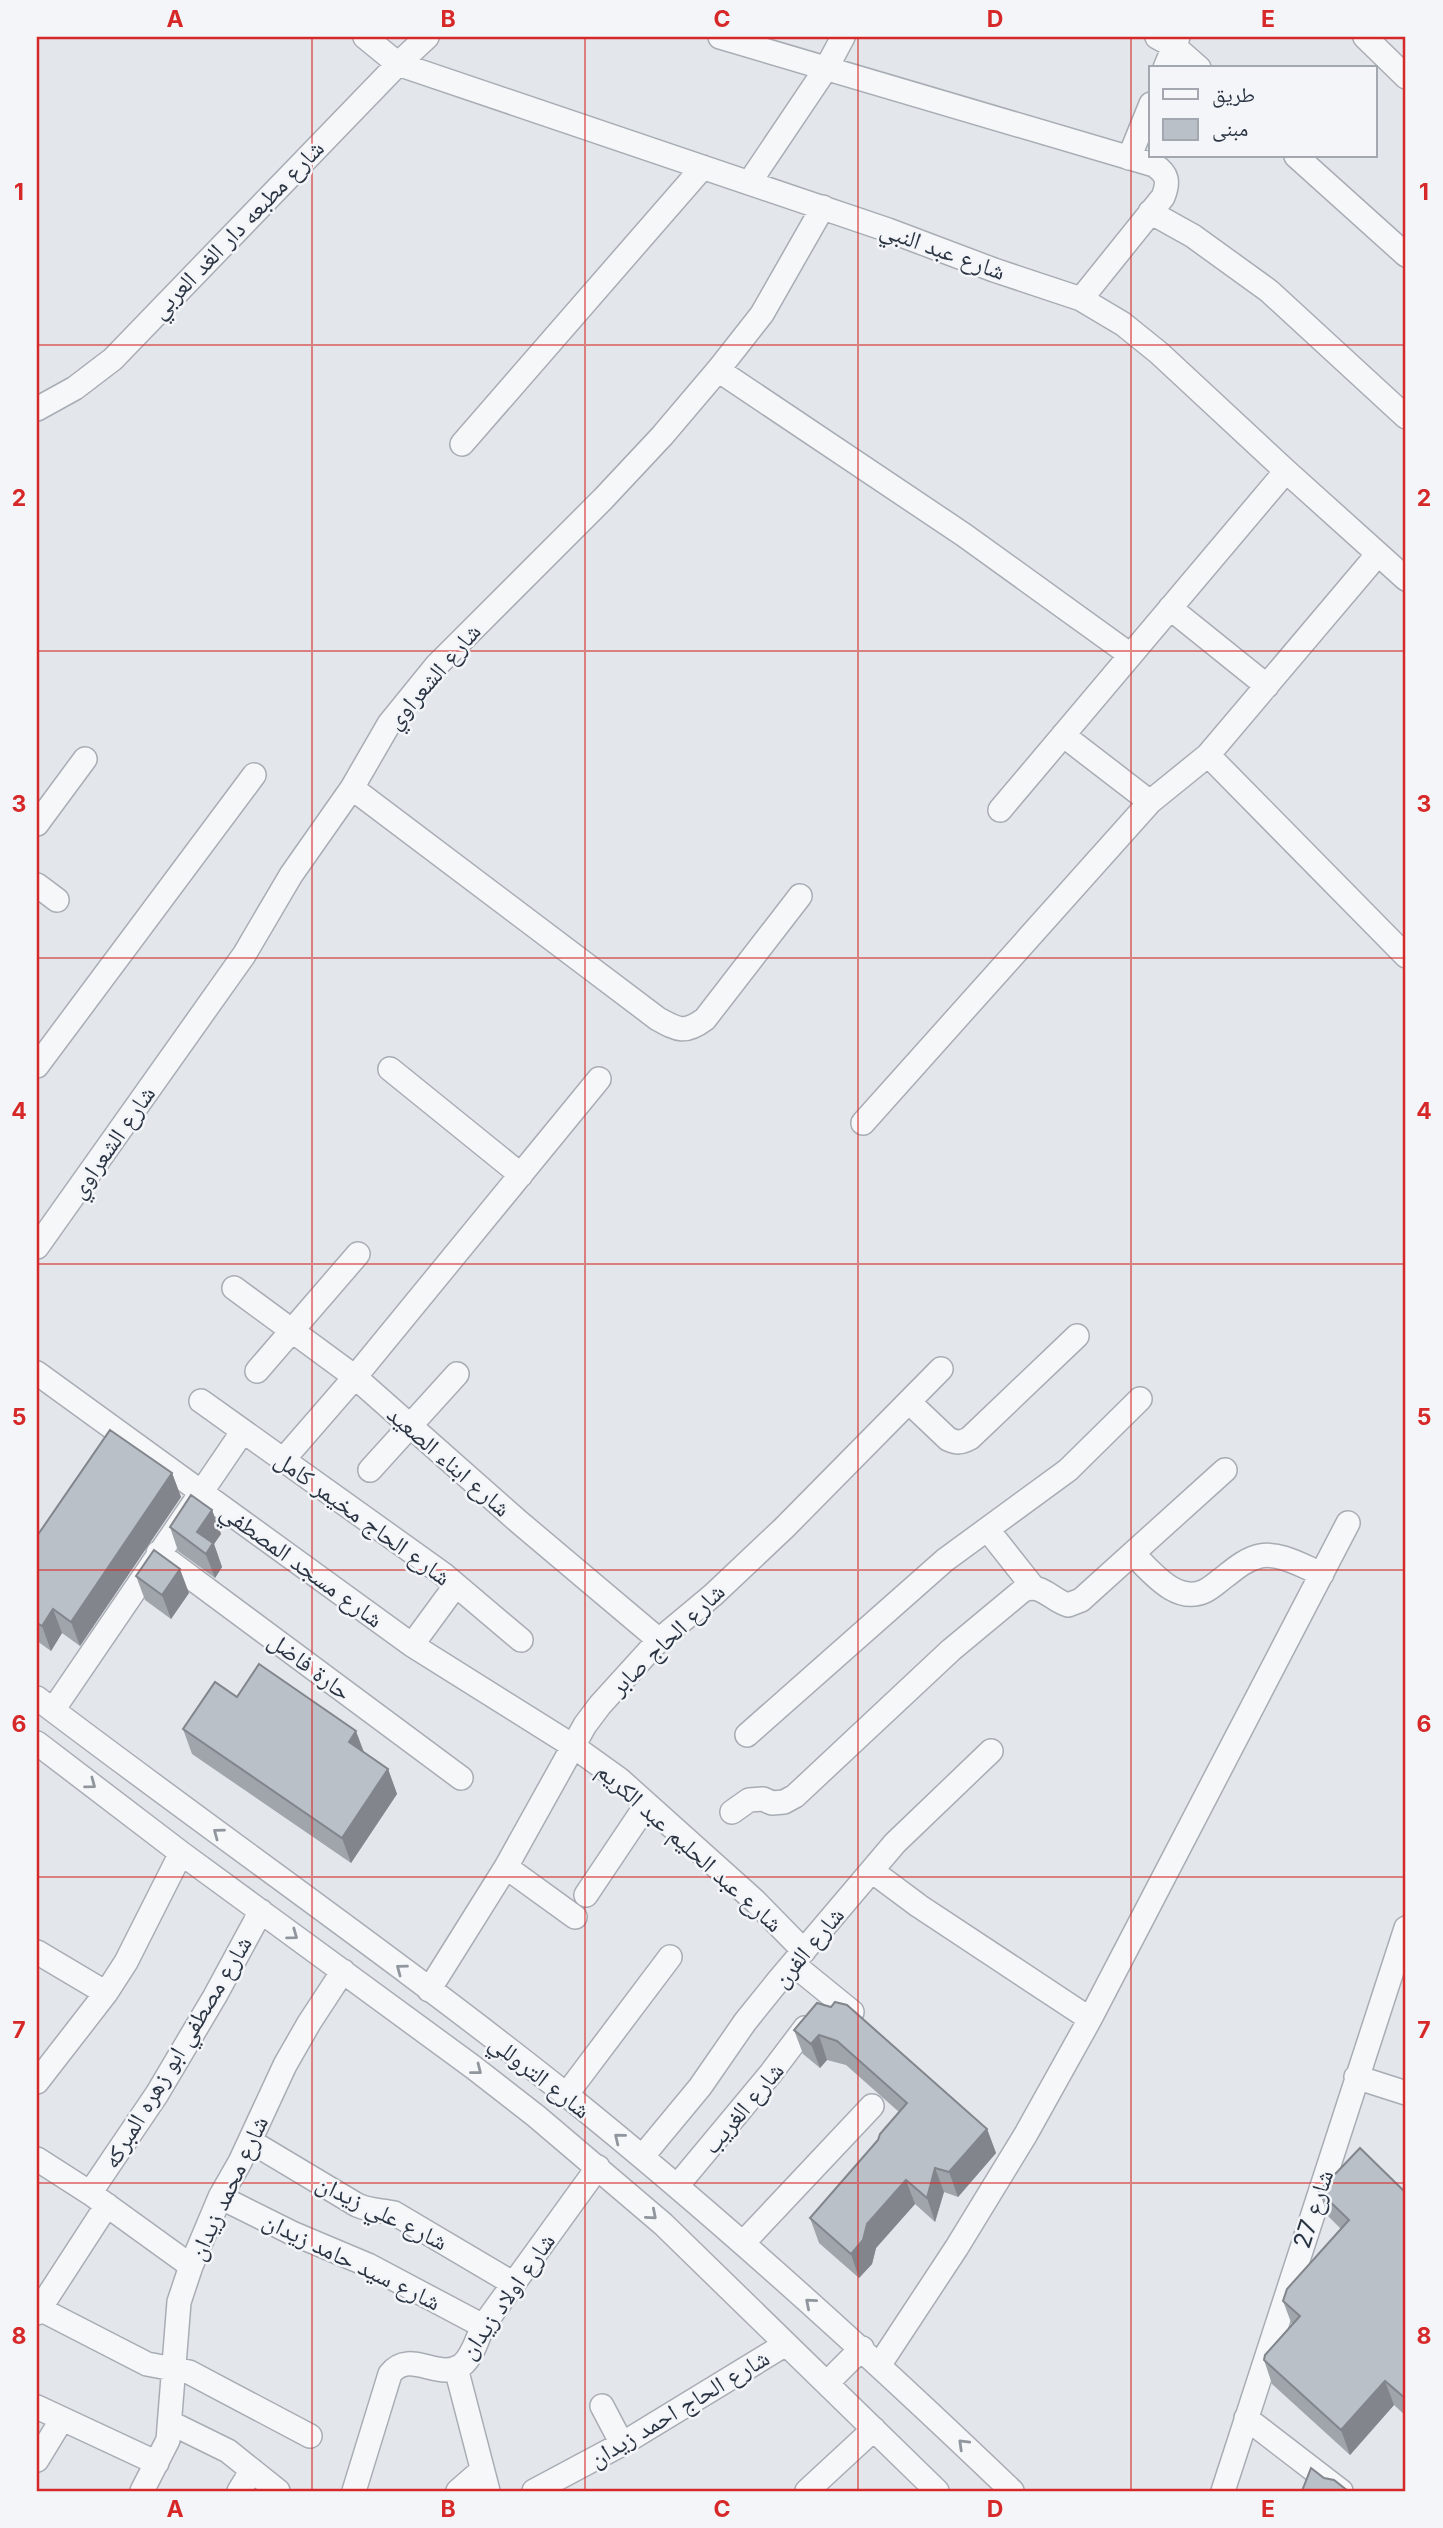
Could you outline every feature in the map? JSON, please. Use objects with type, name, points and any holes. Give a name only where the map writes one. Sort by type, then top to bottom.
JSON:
[{"type":"street","points":[[365,37],[398,64]]},
{"type":"street","name":"شارع مطبعه دار الغد العربي","points":[[37,409],[75,388],[113,359],[427,37]]},
{"type":"street","points":[[720,37],[827,66],[1154,165],[1165,172],[1168,185],[1163,197],[1081,299]]},
{"type":"street","points":[[749,183],[827,66],[843,37]]},
{"type":"street","points":[[1365,37],[1406,77]]},
{"type":"street","points":[[1165,66],[1170,40]]},
{"type":"street","points":[[1170,40],[1197,66]]},
{"type":"street","name":"شارع عبد النبي","points":[[398,64],[823,207],[1081,299],[1123,324],[1159,353],[1406,579]]},
{"type":"street","points":[[1129,158],[1149,109]]},
{"type":"street","points":[[1298,158],[1406,256]]},
{"type":"street","points":[[462,444],[703,167]]},
{"type":"street","name":"شارع الشعراوي","points":[[37,1247],[44,1224],[244,955],[291,876],[352,788],[389,724],[419,685],[603,499],[662,436],[718,370],[762,314],[823,207]]},
{"type":"street","points":[[1150,212],[1193,236],[1269,291],[1406,416]]},
{"type":"street","points":[[718,370],[964,535],[1129,654]]},
{"type":"street","points":[[1000,810],[1286,471]]},
{"type":"street","points":[[863,1124],[1150,802],[1208,755],[1378,554]]},
{"type":"street","points":[[1170,608],[1267,685]]},
{"type":"street","points":[[1063,735],[1150,802]]},
{"type":"street","points":[[1208,755],[1406,956]]},
{"type":"street","points":[[37,824],[85,759]]},
{"type":"street","points":[[37,1066],[254,775]]},
{"type":"street","points":[[352,788],[658,1019],[675,1028],[691,1029],[705,1019],[800,896]]},
{"type":"street","points":[[37,885],[57,900]]},
{"type":"street","points":[[390,1069],[521,1175]]},
{"type":"street","points":[[283,1460],[355,1377],[599,1079]]},
{"type":"street","points":[[257,1371],[358,1254]]},
{"type":"street","name":"شارع ابناء الصعيد","points":[[234,1288],[355,1377],[519,1522],[659,1640]]},
{"type":"street","points":[[909,1402],[948,1439],[955,1443],[963,1442],[1077,1336]]},
{"type":"street","name":"شارع الحاج صابر","points":[[429,1990],[506,1867],[573,1746],[600,1705],[659,1640],[713,1595],[784,1528],[941,1369]]},
{"type":"street","name":"شارع مسجد المصطفي","points":[[37,1373],[412,1645],[573,1746]]},
{"type":"street","points":[[370,1470],[457,1374]]},
{"type":"street","points":[[747,1735],[945,1560],[1068,1469],[1140,1399]]},
{"type":"street","name":"شارع الحاج مخيمر كامل","points":[[201,1401],[456,1586],[521,1640]]},
{"type":"street","points":[[45,1704],[158,1553],[243,1431]]},
{"type":"street","points":[[988,1530],[1033,1587],[1062,1604],[1075,1604],[1225,1470]]},
{"type":"street","points":[[880,2364],[1026,2134],[1090,2019],[1348,1523]]},
{"type":"street","name":"حارة فاضل","points":[[158,1553],[461,1778]]},
{"type":"street","points":[[1133,1554],[1164,1584],[1176,1592],[1191,1594],[1205,1591],[1244,1562],[1260,1556],[1275,1555],[1322,1574]]},
{"type":"street","points":[[412,1645],[456,1586]]},
{"type":"street","points":[[732,1812],[749,1800],[784,1802],[794,1796],[951,1650],[1022,1591],[1033,1587]]},
{"type":"street","name":"شارع التروللي","points":[[45,1704],[566,2095],[677,2186],[862,2348],[1012,2491]]},
{"type":"street","name":"شارع التروللي","points":[[37,1743],[181,1853],[473,2067],[598,2168],[663,2224],[937,2491]]},
{"type":"street","name":"شارع عبد الحليم عبد الكريم","points":[[573,1746],[619,1779],[755,1901],[798,1958],[852,2012]]},
{"type":"street","name":"شارع الفرن","points":[[642,2157],[700,2087],[745,2022],[872,1871],[914,1823],[991,1751]]},
{"type":"street","points":[[586,1895],[647,1804]]},
{"type":"street","points":[[37,2082],[106,1993],[126,1962],[181,1853]]},
{"type":"street","points":[[506,1867],[575,1917]]},
{"type":"street","points":[[872,1871],[919,1906],[1090,2019]]},
{"type":"street","name":"شارع مصطفي ابو زهره المبركه","points":[[38,2311],[261,1911]]},
{"type":"street","name":"شارع 27","points":[[1223,2491],[1406,1928]]},
{"type":"street","points":[[37,1952],[106,1993]]},
{"type":"street","points":[[566,2095],[670,1957]]},
{"type":"street","name":"شارع محمد زيدان","points":[[142,2491],[168,2440],[179,2302],[191,2266],[220,2197],[250,2141],[285,2065],[343,1971]]},
{"type":"street","name":"شارع الغريب","points":[[677,2186],[805,2028]]},
{"type":"street","points":[[1356,2077],[1406,2093]]},
{"type":"street","points":[[743,2243],[872,2106]]},
{"type":"street","name":"شارع علي زيدان","points":[[250,2141],[357,2205],[371,2211],[394,2213],[514,2284]]},
{"type":"street","points":[[40,2167],[99,2199],[191,2266]]},
{"type":"street","name":"شارع اولاد زيدان","points":[[354,2491],[390,2374],[395,2367],[415,2362],[444,2369],[456,2368],[470,2355],[483,2326],[598,2168]]},
{"type":"street","name":"شارع سيد حامد زيدان","points":[[220,2197],[292,2233],[368,2265],[483,2326]]},
{"type":"street","points":[[38,2311],[147,2364],[189,2372],[310,2436]]},
{"type":"street","name":"شارع الحاج احمد زيدان","points":[[534,2491],[622,2444],[786,2344]]},
{"type":"street","points":[[827,2383],[862,2348]]},
{"type":"street","points":[[456,2368],[484,2481],[458,2491]]},
{"type":"street","points":[[602,2406],[622,2444]]},
{"type":"street","points":[[37,2407],[157,2463]]},
{"type":"street","points":[[1246,2418],[1341,2491]]},
{"type":"street","points":[[37,2460],[62,2419]]},
{"type":"street","points":[[171,2423],[228,2451],[278,2491]]},
{"type":"street","points":[[807,2491],[874,2429]]},
{"type":"street","points":[[239,2491],[252,2470]]},
{"type":"building","points":[[110,1430],[172,1473],[71,1622],[53,1609],[42,1626],[37,1623],[37,1536]]},
{"type":"building","points":[[191,1495],[212,1510],[197,1532],[213,1543],[206,1554],[170,1527]]},
{"type":"building","points":[[154,1550],[180,1569],[162,1595],[136,1576]]},
{"type":"building","points":[[259,1664],[356,1731],[349,1742],[388,1769],[342,1838],[183,1729],[215,1682],[237,1697]]},
{"type":"building","points":[[835,2002],[847,2005],[987,2129],[949,2172],[935,2168],[927,2198],[906,2180],[867,2224],[863,2240],[851,2254],[810,2218],[907,2103],[837,2041],[819,2035],[811,2044],[794,2030],[817,2003],[831,2007]]},
{"type":"building","points":[[1360,2148],[1406,2193],[1406,2399],[1385,2381],[1341,2430],[1264,2360],[1265,2355],[1300,2316],[1283,2301],[1287,2289],[1349,2220],[1319,2191]]},
{"type":"building","points":[[1311,2468],[1324,2478],[1334,2480],[1348,2491],[1302,2491]]}]
